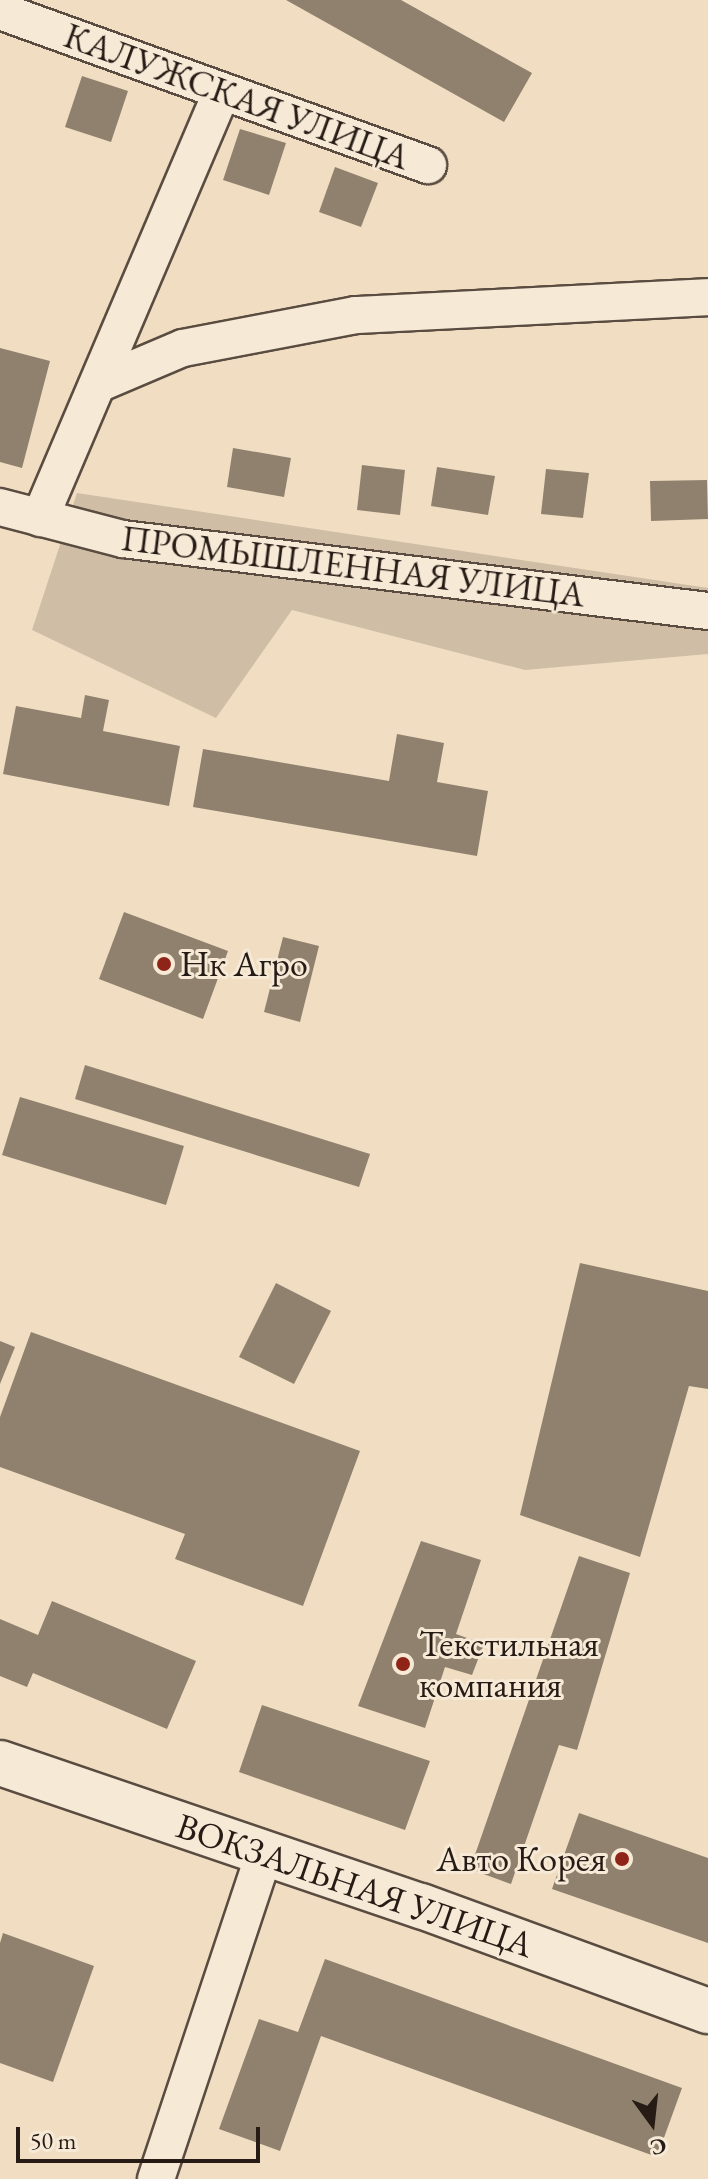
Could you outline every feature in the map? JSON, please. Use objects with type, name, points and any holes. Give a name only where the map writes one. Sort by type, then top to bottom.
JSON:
[{"type":"main road","name":"ВОКЗАЛЬНАЯ УЛИЦА","points":[[0,1763],[265,1851],[708,2011]]},
{"type":"street","name":"КАЛУЖСКАЯ УЛИЦА","points":[[0,11],[428,165]]},
{"type":"street","points":[[40,518],[222,91]]},
{"type":"street","points":[[98,384],[183,348],[356,315],[708,297]]},
{"type":"street","name":"ПРОМЫШЛЕННАЯ УЛИЦА","points":[[0,507],[123,539],[708,611]]},
{"type":"street","points":[[156,2179],[265,1851]]},
{"type":"shaded area","points":[[77,493],[708,588],[708,654],[525,670],[292,610],[216,718],[32,630]]},
{"type":"building","points":[[286,0],[401,0],[532,73],[504,122]]},
{"type":"building","points":[[82,76],[128,91],[111,142],[65,127]]},
{"type":"building","points":[[240,129],[286,143],[269,195],[223,180]]},
{"type":"building","points":[[335,167],[378,183],[361,227],[319,212]]},
{"type":"building","points":[[0,348],[50,361],[22,468],[0,462]]},
{"type":"building","points":[[233,448],[291,458],[284,497],[227,487]]},
{"type":"building","points":[[362,465],[405,470],[400,515],[357,510]]},
{"type":"building","points":[[437,467],[495,476],[488,515],[431,506]]},
{"type":"building","points":[[546,469],[589,473],[583,518],[541,514]]},
{"type":"building","points":[[707,480],[708,519],[651,521],[650,481]]},
{"type":"building","points":[[85,695],[109,700],[103,731],[180,746],[169,806],[3,774],[16,706],[81,718]]},
{"type":"building","points":[[397,734],[444,743],[437,782],[488,791],[477,856],[193,807],[203,749],[389,781]]},
{"type":"building","points":[[124,912],[228,951],[203,1019],[99,979]]},
{"type":"building","points":[[283,937],[319,946],[300,1022],[264,1012]]},
{"type":"building","points":[[85,1065],[370,1154],[359,1187],[75,1099]]},
{"type":"building","points":[[20,1097],[184,1146],[166,1205],[2,1155]]},
{"type":"building","points":[[580,1263],[708,1291],[708,1389],[689,1386],[640,1557],[520,1515]]},
{"type":"building","points":[[276,1283],[331,1311],[294,1384],[239,1357]]},
{"type":"building","points":[[31,1332],[360,1451],[303,1606],[175,1559],[185,1534],[0,1467],[0,1417]]},
{"type":"building","points":[[0,1341],[15,1347],[0,1384]]},
{"type":"building","points":[[421,1541],[481,1560],[456,1634],[484,1644],[472,1675],[445,1667],[425,1728],[358,1706]]},
{"type":"building","points":[[579,1556],[630,1573],[577,1750],[559,1745],[511,1884],[470,1869]]},
{"type":"building","points":[[52,1601],[196,1661],[167,1729],[33,1673],[27,1687],[0,1676],[0,1619],[38,1635]]},
{"type":"building","points":[[262,1705],[430,1761],[405,1830],[239,1772]]},
{"type":"building","points":[[579,1813],[708,1858],[708,1943],[552,1889]]},
{"type":"building","points":[[3,1933],[94,1966],[53,2082],[0,2063],[0,1943]]},
{"type":"building","points":[[325,1959],[682,2088],[657,2157],[321,2036],[280,2151],[219,2129],[259,2019],[298,2032]]},
{"type":"place","name":"Нк Агро","points":[[164,964]]},
{"type":"place","name":"Текстильная компания","points":[[403,1664]]},
{"type":"place","name":"Авто Корея","points":[[622,1859]]}]
